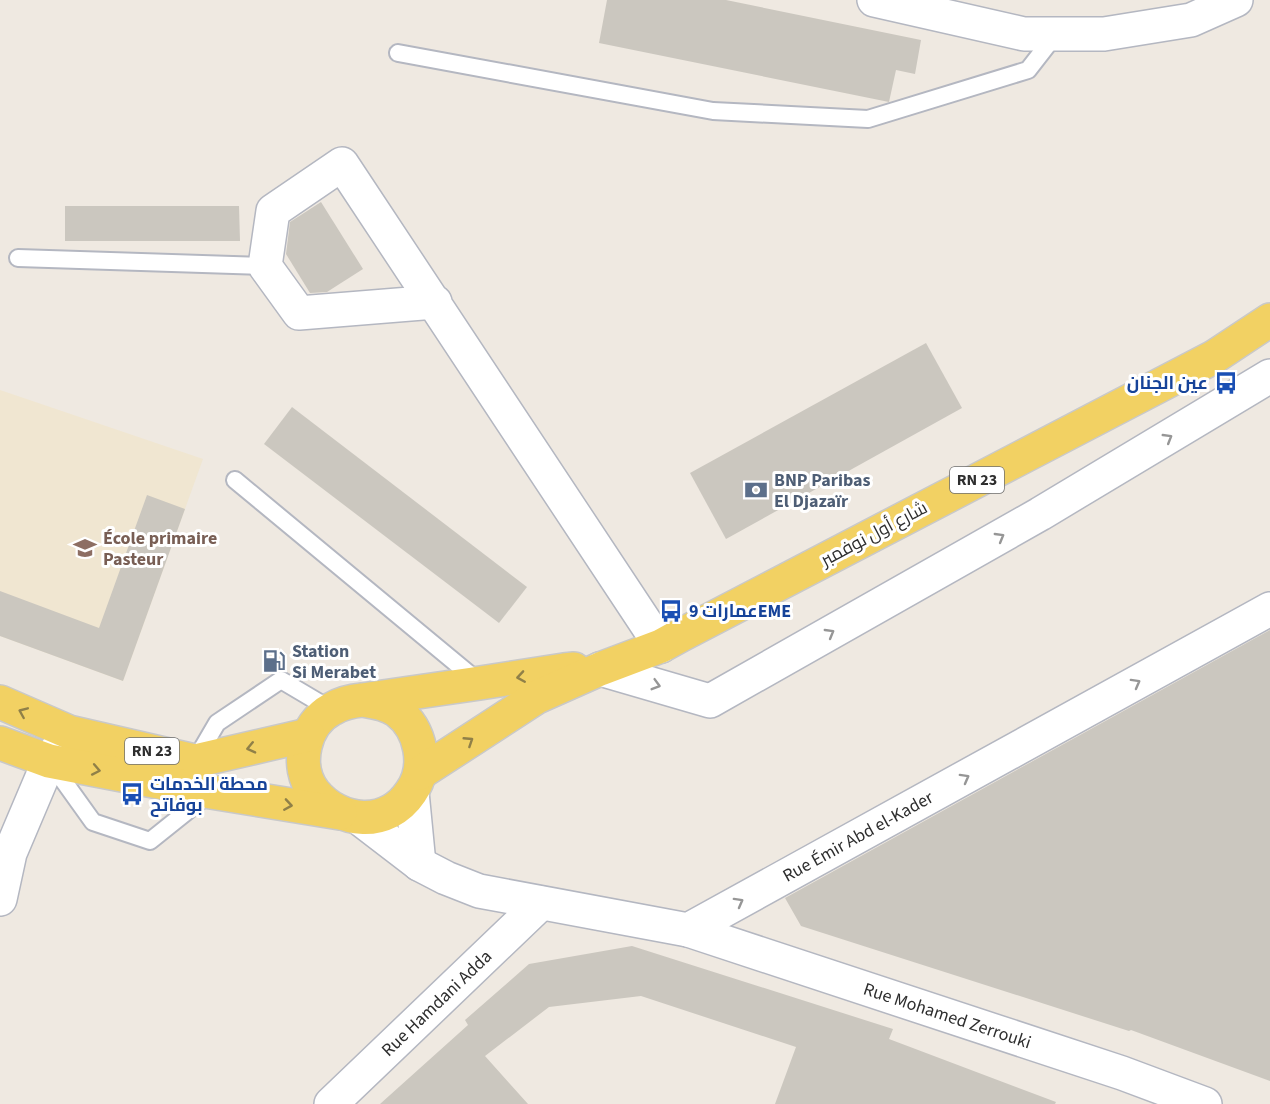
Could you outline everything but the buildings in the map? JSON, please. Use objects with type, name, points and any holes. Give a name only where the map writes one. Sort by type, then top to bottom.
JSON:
[{"type":"main road","name":"شارع أول نوفمبر","points":[[600,669],[661,645],[1203,362],[1270,320]]},
{"type":"main road","name":"RN 23","points":[[362,700],[564,670],[600,669]]},
{"type":"main road","name":"RN 23","points":[[416,782],[537,697],[600,669]]},
{"type":"main road","points":[[362,700],[380,702],[396,710],[409,722],[417,738],[421,755],[416,782],[398,807],[379,816],[349,816],[324,804],[312,789],[305,772],[304,753],[308,735],[317,721],[330,709],[345,702],[362,700]]},
{"type":"main road","name":"RN 23","points":[[0,702],[69,732],[195,761],[308,735]]},
{"type":"main road","name":"RN 23","points":[[0,743],[49,761],[349,816]]},
{"type":"street","points":[[874,0],[1024,34],[1104,34],[1191,20],[1236,0]]},
{"type":"street","points":[[435,302],[299,313],[265,266],[273,211],[342,164],[435,302],[661,645]]},
{"type":"street","points":[[600,669],[710,702],[1040,514],[1270,376]]},
{"type":"street","name":"Rue Émir Abd el-Kader","points":[[688,930],[1270,609]]},
{"type":"street","points":[[0,899],[10,853],[49,761],[69,732]]},
{"type":"street","points":[[416,782],[419,864]]},
{"type":"street","points":[[349,816],[419,864],[446,878],[480,891],[688,930]]},
{"type":"street","name":"Rue Hamdani Adda","points":[[331,1104],[541,903]]},
{"type":"street","name":"Rue Mohamed Zerrouki","points":[[688,930],[1111,1069],[1205,1104]]},
{"type":"lane","points":[[398,53],[713,111],[868,119],[1028,70],[1056,34]]},
{"type":"lane","points":[[18,258],[265,266]]},
{"type":"lane","points":[[235,480],[480,683]]},
{"type":"lane","points":[[195,761],[217,723],[281,680],[330,709]]},
{"type":"lane","points":[[49,761],[93,822],[150,841],[211,792]]},
{"type":"shaded area","name":"École primaire Pasteur","points":[[0,390],[203,459],[123,681],[0,636]]},
{"type":"place","name":"عين الجنان","points":[[1226,383]]},
{"type":"place","name":"BNP Paribas El Djazaïr","points":[[756,490]]},
{"type":"place","name":"École primaire Pasteur","points":[[85,548]]},
{"type":"place","name":"عمارات 9EME","points":[[671,611]]},
{"type":"place","name":"Station Si Merabet","points":[[274,661]]},
{"type":"place","name":"محطة الخدمات بوفاتح","points":[[132,794]]}]
